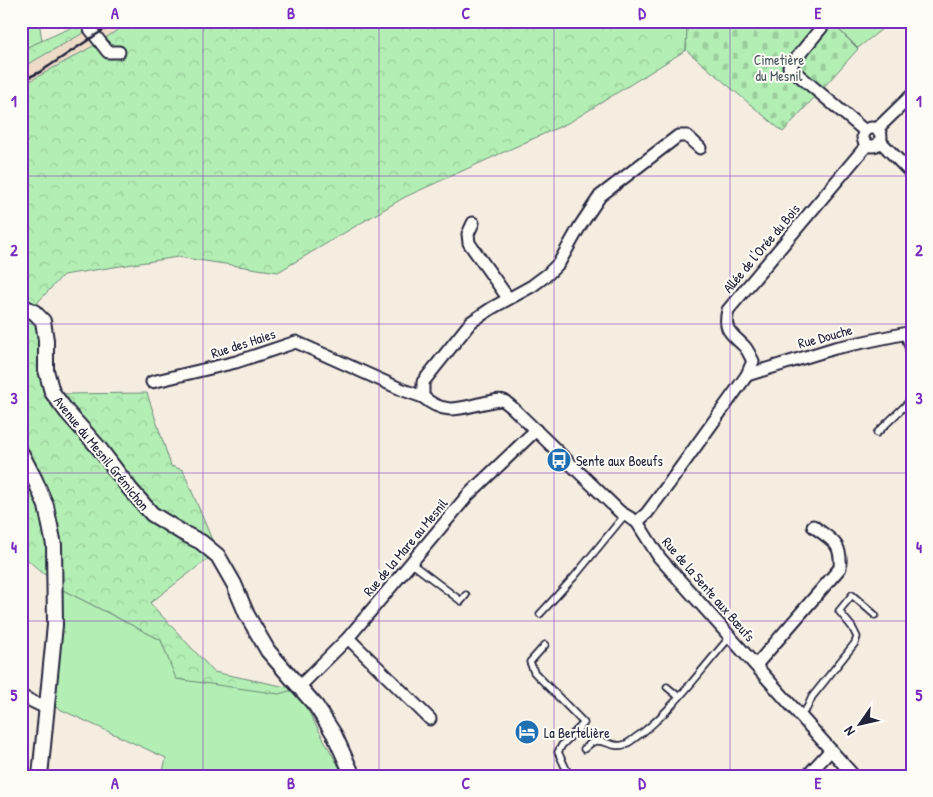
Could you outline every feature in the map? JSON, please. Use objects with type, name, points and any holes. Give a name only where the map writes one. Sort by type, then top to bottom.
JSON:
[{"type":"street","points":[[89,25],[108,52],[119,52]]},
{"type":"street","points":[[822,27],[789,67],[865,131]]},
{"type":"street","points":[[877,129],[912,95]]},
{"type":"street","points":[[869,128],[877,129],[881,133],[880,142],[876,145],[868,144],[863,137],[865,131],[869,128]]},
{"type":"street","points":[[423,397],[423,382],[452,344],[472,322],[508,298],[532,286],[548,274],[558,263],[600,196],[678,136],[687,136],[700,148]]},
{"type":"street","points":[[880,142],[912,174]]},
{"type":"street","name":"Allée de l'Orée du Bois","points":[[747,375],[753,361],[746,348],[731,334],[727,327],[728,310],[868,144]]},
{"type":"street","points":[[473,223],[468,234],[469,243],[508,298]]},
{"type":"street","name":"Avenue du Mesnil Grémichon","points":[[21,309],[26,308],[34,312],[43,322],[46,340],[46,370],[52,392],[66,412],[99,448],[130,489],[152,514],[201,542],[218,556],[234,584],[247,615],[268,650],[316,706],[334,734],[352,776]]},
{"type":"street","name":"Rue Douche","points":[[747,375],[835,348],[908,333]]},
{"type":"street","name":"Rue des Haies","points":[[152,382],[236,362],[296,342],[370,376],[423,397],[431,404],[444,410],[459,409],[496,400],[504,402],[536,430]]},
{"type":"street","points":[[536,430],[624,516],[637,522],[647,513],[668,486],[747,375]]},
{"type":"street","name":"Rue de la Mare au Mesnil","points":[[300,686],[348,638],[468,496],[536,430]]},
{"type":"street","points":[[21,453],[46,506],[54,545],[55,625],[40,776]]},
{"type":"street","name":"Rue de la Sente aux Bœufs","points":[[637,522],[658,557],[854,776]]},
{"type":"street","points":[[756,665],[840,568],[841,554],[836,544],[812,526]]},
{"type":"street","points":[[348,638],[430,719]]},
{"type":"street","points":[[21,696],[46,708]]},
{"type":"street","points":[[807,776],[831,750]]},
{"type":"lane","points":[[908,333],[912,360]]},
{"type":"lane","points":[[877,433],[912,398]]},
{"type":"lane","points":[[540,614],[574,577],[624,516]]},
{"type":"lane","points":[[411,563],[461,601],[466,595]]},
{"type":"lane","points":[[800,715],[855,643],[856,637],[852,627],[839,611],[852,595],[876,615]]},
{"type":"lane","points":[[584,749],[598,741],[618,746],[626,744],[655,722],[730,637]]},
{"type":"lane","points":[[545,645],[530,662],[534,672],[584,723],[558,752],[567,771],[562,776]]},
{"type":"lane","points":[[667,687],[679,697]]},
{"type":"shaded area","points":[[101,21],[131,21],[95,45],[21,86],[21,68]]},
{"type":"green space","points":[[21,21],[39,21],[42,41],[21,50]]},
{"type":"green space","points":[[86,21],[101,21],[21,68],[21,50]]},
{"type":"green space","points":[[131,21],[691,21],[687,28],[686,50],[570,122],[405,197],[278,272],[178,257],[63,275],[38,302],[41,374],[60,394],[147,393],[171,466],[183,470],[217,552],[150,603],[214,672],[296,689],[279,694],[176,679],[161,640],[61,589],[21,554],[21,86],[95,45]]},
{"type":"green space","name":"Cimetière du Mesnil","points":[[691,21],[830,21],[858,49],[783,132],[686,50],[687,27]]},
{"type":"green space","points":[[830,21],[892,21],[858,48]]},
{"type":"green space","points":[[61,589],[161,640],[177,679],[296,689],[344,776],[162,776],[166,758],[55,707]]},
{"type":"railway","points":[[21,81],[40,72],[117,21]]},
{"type":"place","name":"Sente aux Boeufs","points":[[559,460]]},
{"type":"place","name":"La Bertelière","points":[[527,732]]}]
